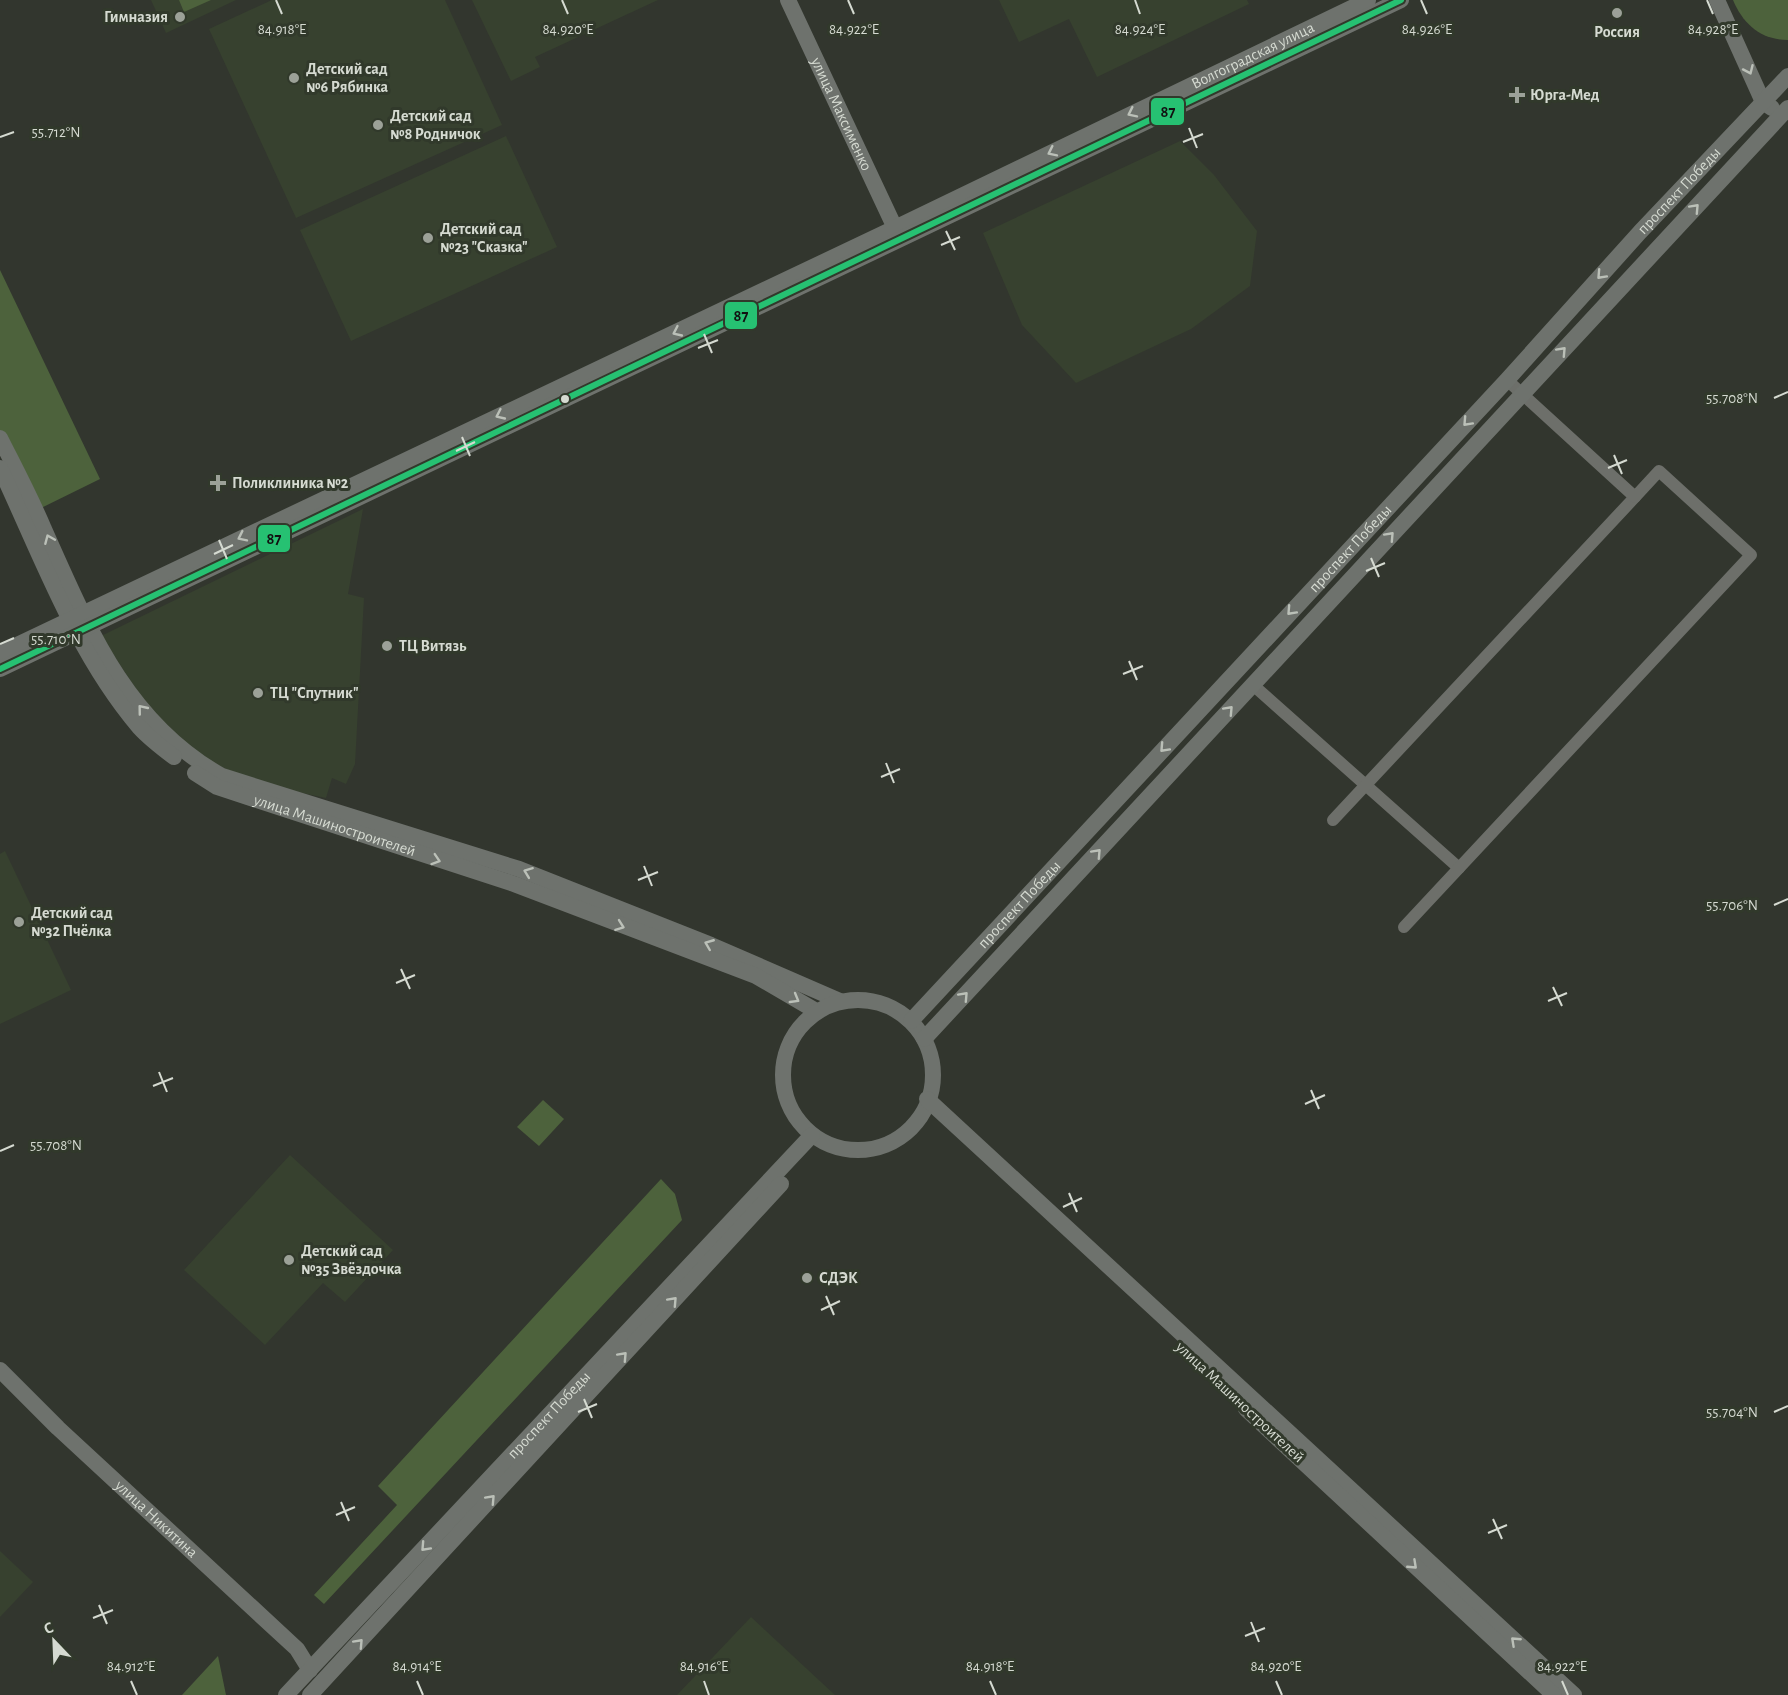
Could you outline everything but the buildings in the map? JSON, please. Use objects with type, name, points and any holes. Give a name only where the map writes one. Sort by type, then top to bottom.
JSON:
[{"type":"main road","name":"улица Максименко","points":[[788,0],[888,232]]},
{"type":"main road","name":"Волгоградская улица","points":[[0,653],[79,623],[320,500],[888,232],[1368,0]]},
{"type":"main road","points":[[0,669],[79,623],[1401,0]]},
{"type":"main road","points":[[924,1039],[1785,111],[1763,102],[1717,0]]},
{"type":"main road","name":"проспект Победы","points":[[911,1021],[1788,76]]},
{"type":"main road","points":[[0,438],[43,526],[79,623],[120,682],[158,729],[192,760],[222,776],[519,869],[711,945],[840,1001]]},
{"type":"main road","name":"улица Машиностроителей","points":[[0,468],[79,623],[107,684],[140,729],[183,765],[217,787],[514,884],[756,976],[816,1011]]},
{"type":"main road","points":[[866,1000],[890,1006],[911,1021],[924,1039],[933,1082],[926,1105],[911,1128],[893,1141],[873,1148],[852,1150],[831,1145],[817,1138],[796,1118],[785,1096],[782,1072],[787,1049],[799,1028],[816,1011],[840,1001],[866,1000]]},
{"type":"main road","points":[[926,1105],[1574,1695]]},
{"type":"main road","name":"улица Машиностроителей","points":[[926,1105],[1549,1693]]},
{"type":"main road","points":[[310,1695],[817,1138]]},
{"type":"main road","name":"проспект Победы","points":[[286,1695],[817,1138]]},
{"type":"main road","name":"улица Никитина","points":[[0,1370],[58,1428],[297,1649],[310,1670]]},
{"type":"street","points":[[1507,380],[1635,497]]},
{"type":"street","points":[[1333,820],[1659,471],[1751,555],[1404,927]]},
{"type":"street","points":[[1253,685],[1459,868]]},
{"type":"shaded area","name":"Гимназия","points":[[151,0],[236,0],[166,33]]},
{"type":"shaded area","points":[[272,0],[445,0],[502,125],[296,218],[209,29]]},
{"type":"shaded area","points":[[472,0],[658,0],[535,57],[540,67],[511,81]]},
{"type":"shaded area","points":[[999,0],[1247,0],[1249,4],[1097,77],[1069,19],[1019,42]]},
{"type":"shaded area","name":"Детский сад №23 \"Сказка\"","points":[[506,136],[557,247],[351,341],[300,230]]},
{"type":"shaded area","points":[[1180,141],[1214,175],[1257,231],[1250,286],[1191,329],[1076,383],[1022,325],[983,233]]},
{"type":"shaded area","points":[[363,509],[348,594],[364,598],[355,764],[346,784],[332,778],[326,798],[254,783],[196,754],[155,718],[101,636]]},
{"type":"shaded area","name":"Детский сад №32 Пчёлка","points":[[5,851],[71,990],[0,1024],[0,854]]},
{"type":"shaded area","name":"Детский сад №35 Звёздочка","points":[[290,1155],[393,1250],[345,1302],[323,1283],[265,1345],[184,1270]]},
{"type":"shaded area","points":[[0,1551],[33,1582],[0,1617]]},
{"type":"shaded area","points":[[751,1617],[835,1695],[677,1695]]},
{"type":"green space","points":[[179,0],[211,0],[184,12]]},
{"type":"green space","points":[[1733,0],[1788,0],[1788,40],[1769,37],[1754,29],[1742,16]]},
{"type":"green space","points":[[0,270],[100,479],[35,511],[0,438]]},
{"type":"green space","points":[[543,1100],[564,1119],[539,1146],[517,1127]]},
{"type":"green space","points":[[661,1179],[675,1194],[682,1220],[324,1604],[314,1595],[397,1505],[378,1486]]},
{"type":"green space","points":[[218,1656],[226,1695],[182,1695]]},
{"type":"transit line","name":"87","points":[[0,669],[1401,0]]},
{"type":"place","name":"Россия","points":[[1617,13]]},
{"type":"place","name":"Гимназия","points":[[180,17]]},
{"type":"place","name":"Детский сад №6 Рябинка","points":[[294,78]]},
{"type":"place","name":"Юрга-Мед","points":[[1517,95]]},
{"type":"place","name":"Детский сад №8 Родничок","points":[[378,125]]},
{"type":"place","name":"Детский сад №23 \"Сказка\"","points":[[428,238]]},
{"type":"place","name":"Поликлиника №2","points":[[218,483]]},
{"type":"place","name":"ТЦ Витязь","points":[[387,646]]},
{"type":"place","name":"ТЦ \"Спутник\"","points":[[258,693]]},
{"type":"place","name":"Детский сад №32 Пчёлка","points":[[19,922]]},
{"type":"place","name":"Детский сад №35 Звёздочка","points":[[289,1260]]},
{"type":"place","name":"СДЭК","points":[[807,1278]]}]
